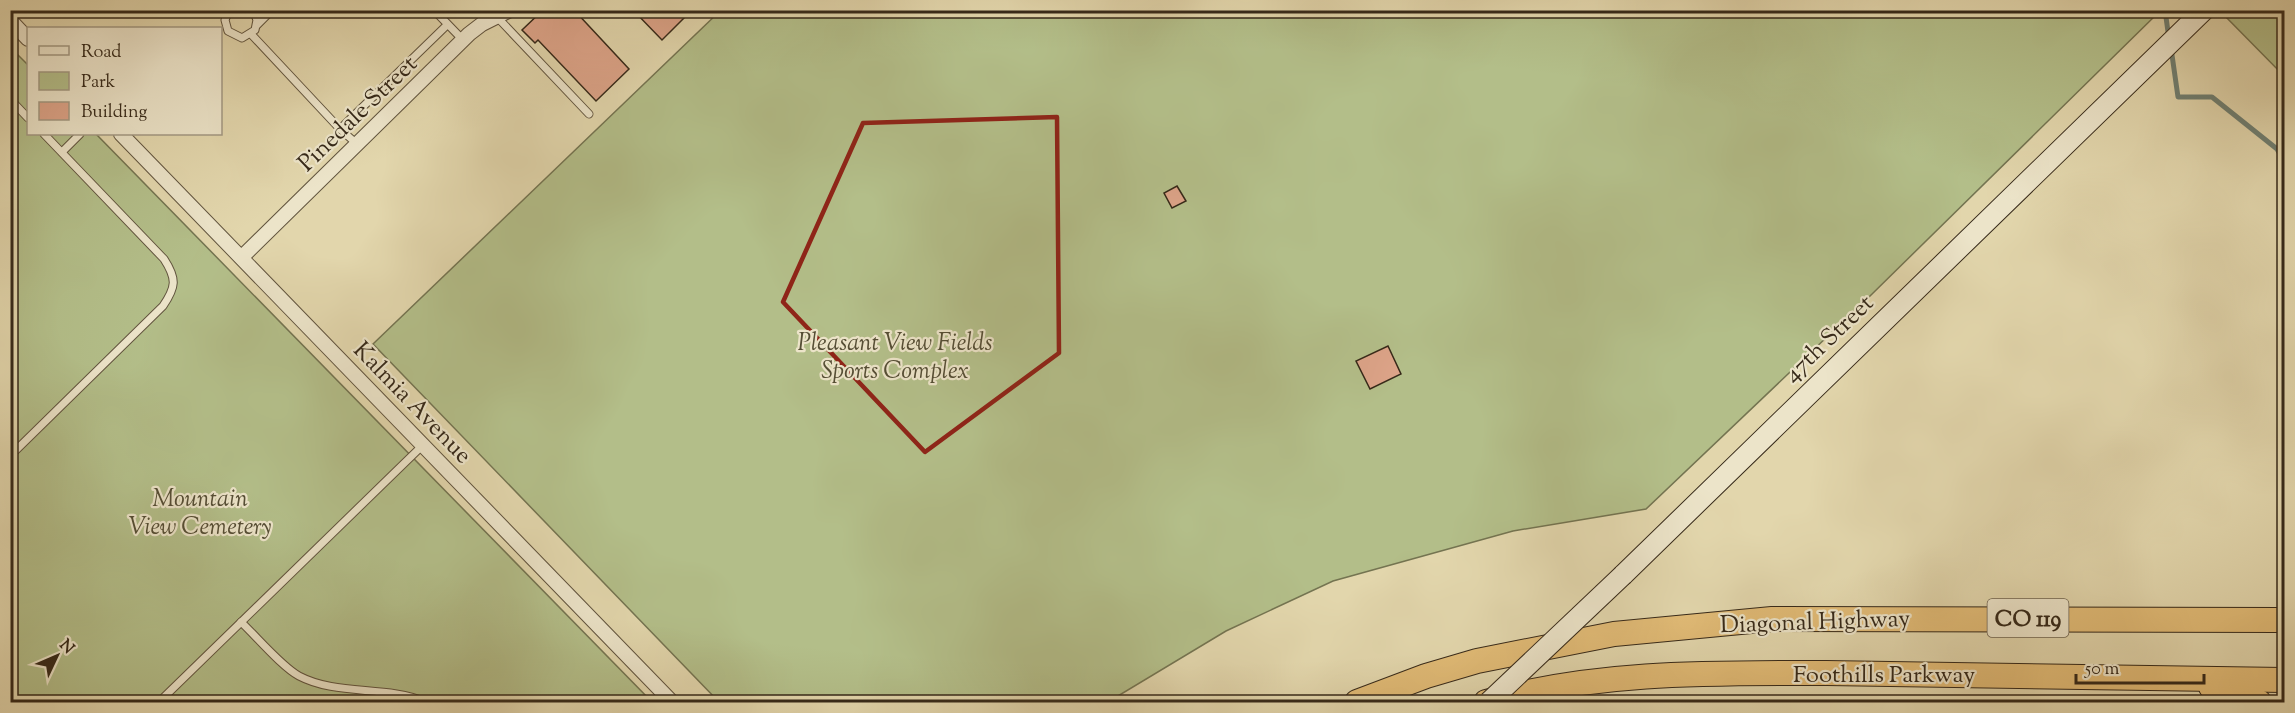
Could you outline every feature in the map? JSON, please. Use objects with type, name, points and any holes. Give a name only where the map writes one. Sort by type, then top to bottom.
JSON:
[{"type":"highway","name":"Diagonal Highway","points":[[1357,702],[1426,676],[1477,661],[1614,634],[1772,619],[2284,620]]},
{"type":"highway","name":"Foothills Parkway","points":[[1487,702],[1568,683],[1660,674],[1901,674],[2284,680]]},
{"type":"highway","points":[[2182,679],[2259,702]]},
{"type":"street","name":"Pinedale Street","points":[[242,257],[463,40],[482,24],[510,10]]},
{"type":"street","name":"47th Street","points":[[1487,702],[1623,575],[2204,10]]},
{"type":"street","points":[[10,20],[27,38]]},
{"type":"street","name":"Kalmia Avenue","points":[[122,135],[423,445],[662,699]]},
{"type":"lane","points":[[229,10],[225,20],[228,31],[237,37],[251,34],[272,10]]},
{"type":"lane","points":[[253,10],[257,26]]},
{"type":"lane","points":[[434,10],[463,40]]},
{"type":"lane","points":[[497,17],[589,114]]},
{"type":"lane","points":[[340,129],[447,25]]},
{"type":"lane","points":[[251,34],[340,129],[357,144]]},
{"type":"lane","points":[[10,99],[27,117]]},
{"type":"lane","points":[[10,456],[163,306],[174,290],[175,276],[164,259],[45,135]]},
{"type":"lane","points":[[62,152],[79,135]]},
{"type":"lane","points":[[159,702],[423,445]]},
{"type":"lane","points":[[241,622],[297,675],[319,683],[409,695],[426,702]]},
{"type":"highlighted area","points":[[1057,117],[1059,353],[925,452],[783,302],[863,123]]},
{"type":"green space","points":[[2227,10],[2284,11],[2284,76],[2223,14]]},
{"type":"green space","name":"Pleasant View Fields Sports Complex","points":[[720,11],[2160,11],[1869,297],[1646,509],[1513,531],[1333,581],[1226,631],[1108,702],[719,702],[373,344]]},
{"type":"green space","name":"Mountain View Cemetery","points":[[10,47],[27,64],[27,135],[97,135],[652,702],[11,702]]},
{"type":"building","points":[[543,10],[574,10],[629,69],[596,101],[538,40],[535,43],[522,30]]},
{"type":"building","points":[[633,10],[692,10],[662,40]]},
{"type":"building","points":[[1177,186],[1186,201],[1172,208],[1164,193]]},
{"type":"building","points":[[1388,346],[1401,374],[1370,389],[1356,361]]},
{"type":"waterway","points":[[2165,10],[2169,39]]},
{"type":"waterway","points":[[2171,48],[2178,97],[2212,97],[2277,149],[2284,161]]}]
